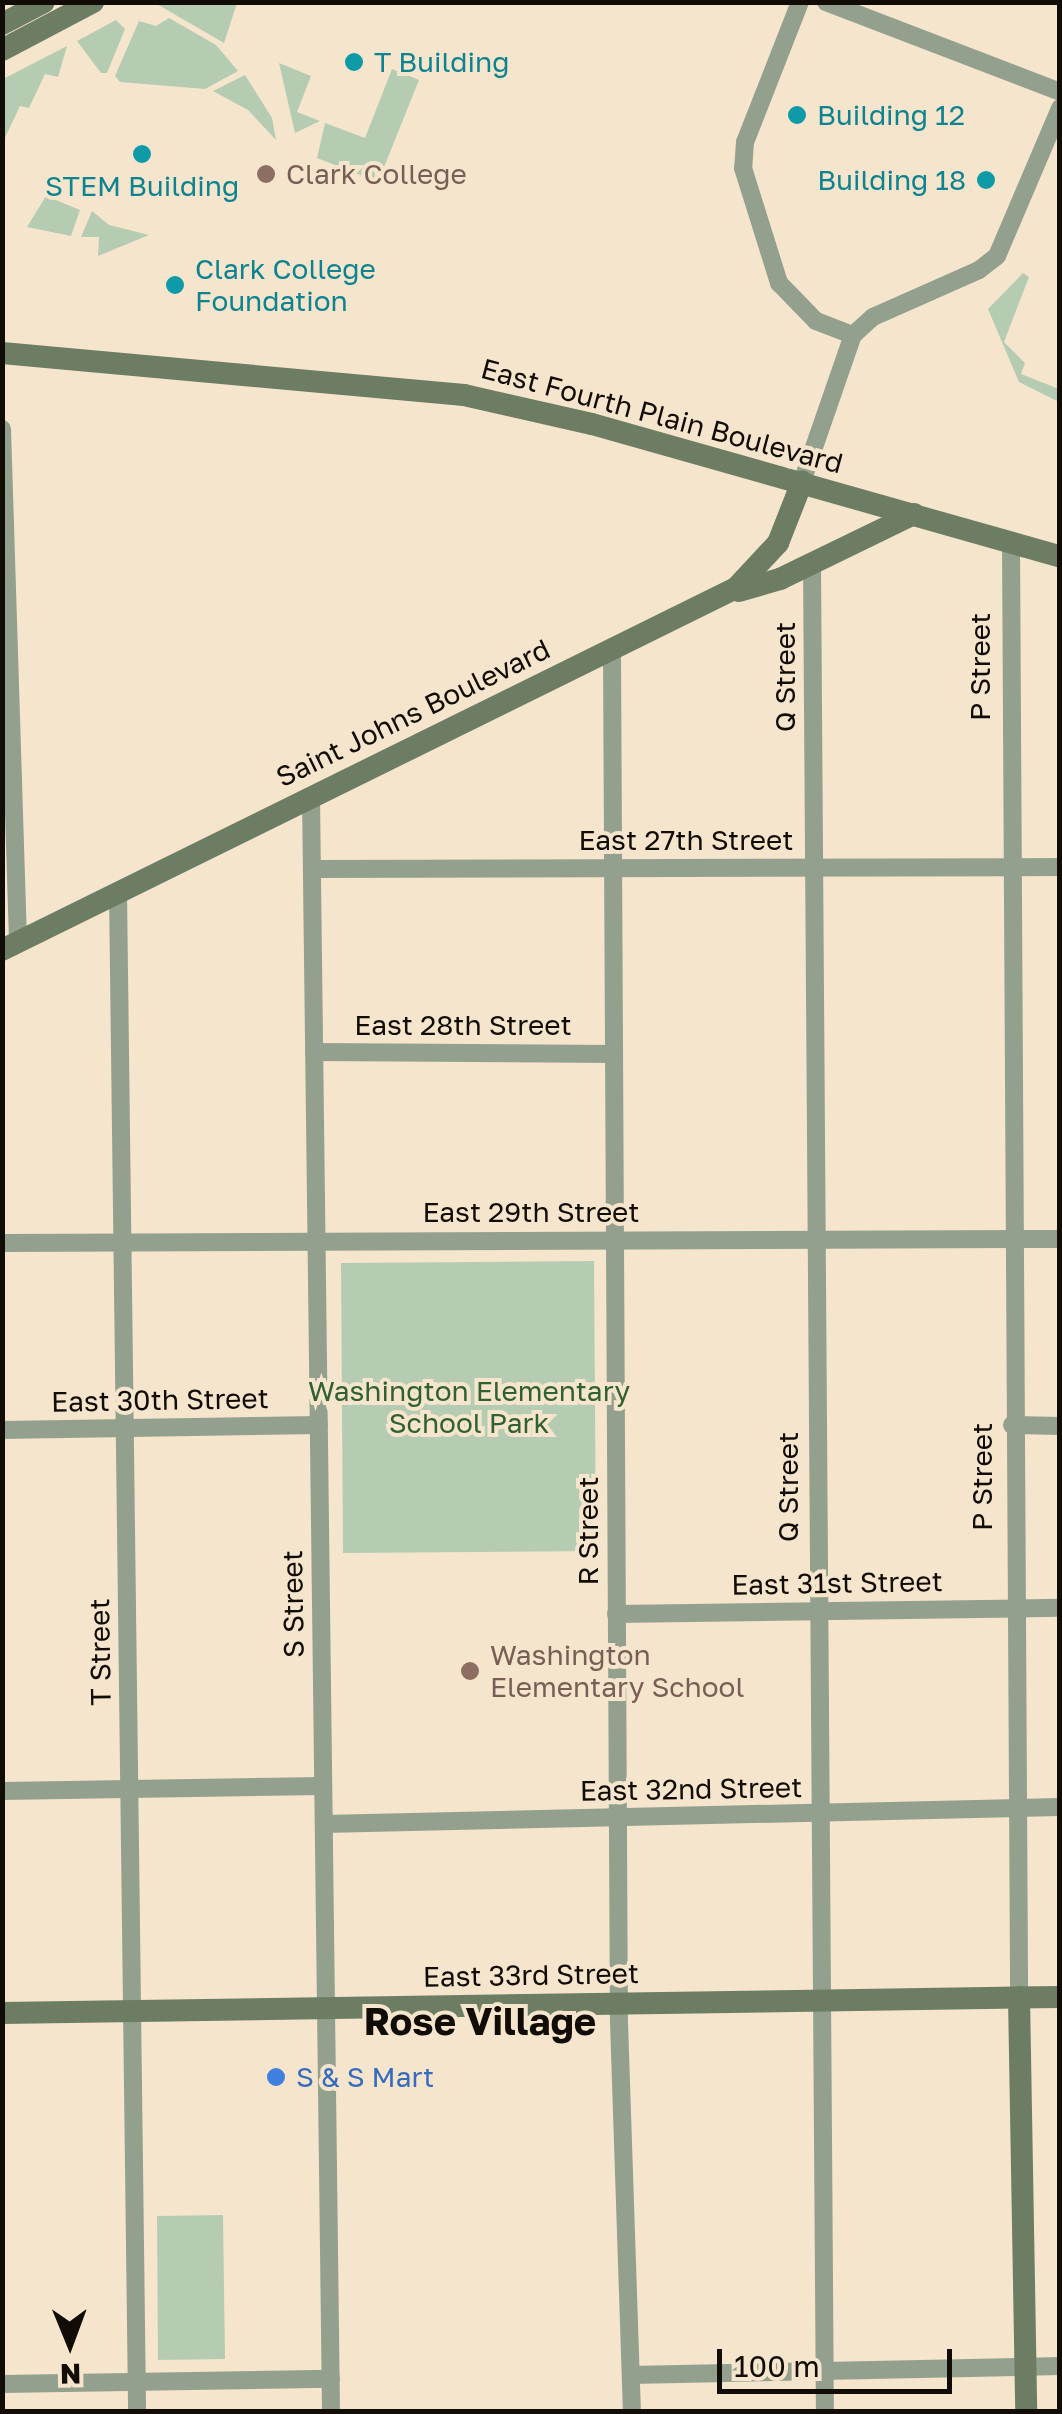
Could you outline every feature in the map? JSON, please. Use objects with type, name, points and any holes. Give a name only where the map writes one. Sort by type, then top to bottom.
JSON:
[{"type":"street","points":[[2,24],[44,2]]},
{"type":"street","points":[[2,50],[92,2]]},
{"type":"street","points":[[800,2],[745,142],[743,168],[779,283],[816,322],[853,335]]},
{"type":"street","points":[[826,2],[1060,92]]},
{"type":"street","points":[[802,482],[853,335],[873,317],[998,256],[1060,108]]},
{"type":"street","name":"East Fourth Plain Boulevard","points":[[3,354],[464,396],[802,482],[1060,556]]},
{"type":"street","points":[[2,429],[10,946]]},
{"type":"street","name":"Saint Johns Boulevard","points":[[10,946],[721,596],[770,554],[802,482]]},
{"type":"street","points":[[721,596],[812,563],[914,514]]},
{"type":"street","name":"P Street","points":[[1011,542],[1008,867],[1013,1607],[1026,2412]]},
{"type":"street","name":"Q Street","points":[[812,563],[818,2000],[825,2412]]},
{"type":"street","name":"R Street","points":[[612,650],[618,2004],[622,2253],[632,2412]]},
{"type":"street","name":"S Street","points":[[311,797],[331,2412]]},
{"type":"street","name":"East 27th Street","points":[[313,869],[1060,867]]},
{"type":"street","name":"T Street","points":[[118,892],[137,2412]]},
{"type":"street","name":"East 28th Street","points":[[314,1052],[612,1054]]},
{"type":"street","name":"East 29th Street","points":[[2,1243],[1060,1239]]},
{"type":"street","name":"East 30th Street","points":[[2,1430],[318,1425]]},
{"type":"street","points":[[1012,1425],[1060,1426]]},
{"type":"street","name":"East 31st Street","points":[[616,1614],[1060,1608]]},
{"type":"street","points":[[2,1791],[323,1786]]},
{"type":"street","name":"East 32nd Street","points":[[324,1824],[1060,1808]]},
{"type":"street","name":"East 33rd Street","points":[[2,2013],[1060,1997]]},
{"type":"street","points":[[631,2374],[1060,2366]]},
{"type":"street","points":[[2,2384],[331,2379]]},
{"type":"green space","points":[[156,2],[237,3],[224,43]]},
{"type":"green space","points":[[169,18],[216,45],[238,71],[205,89],[120,82],[115,76],[139,21],[156,26]]},
{"type":"green space","points":[[116,20],[125,29],[107,73],[101,73],[77,41]]},
{"type":"green space","points":[[67,46],[58,77],[45,74],[29,108],[20,106],[3,142],[3,79]]},
{"type":"green space","points":[[279,63],[311,76],[297,112],[320,121],[295,133]]},
{"type":"green space","points":[[392,69],[419,80],[378,182],[317,158],[325,123],[365,138]]},
{"type":"green space","points":[[245,75],[272,118],[276,140],[248,110],[213,91]]},
{"type":"green space","points":[[46,196],[80,210],[71,236],[27,227]]},
{"type":"green space","points":[[92,211],[109,225],[149,235],[98,256],[99,237],[81,237]]},
{"type":"green space","points":[[1023,273],[1029,277],[1004,342],[1025,363],[1021,374],[1059,389],[1059,402],[1019,382],[988,309]]},
{"type":"green space","name":"Washington Elementary School Park","points":[[594,1261],[596,1551],[343,1553],[341,1263]]},
{"type":"green space","points":[[223,2215],[225,2359],[158,2360],[157,2216]]},
{"type":"place","name":"T Building","points":[[354,62]]},
{"type":"place","name":"Building 12","points":[[797,115]]},
{"type":"place","name":"STEM Building","points":[[142,154]]},
{"type":"place","name":"Clark College","points":[[266,174]]},
{"type":"place","name":"Building 18","points":[[986,180]]},
{"type":"place","name":"Clark College Foundation","points":[[175,285]]},
{"type":"place","name":"Washington Elementary School","points":[[470,1671]]},
{"type":"place","name":"S & S Mart","points":[[276,2077]]},
{"type":"district","name":"Rose Village","points":[[480,2021]]}]
